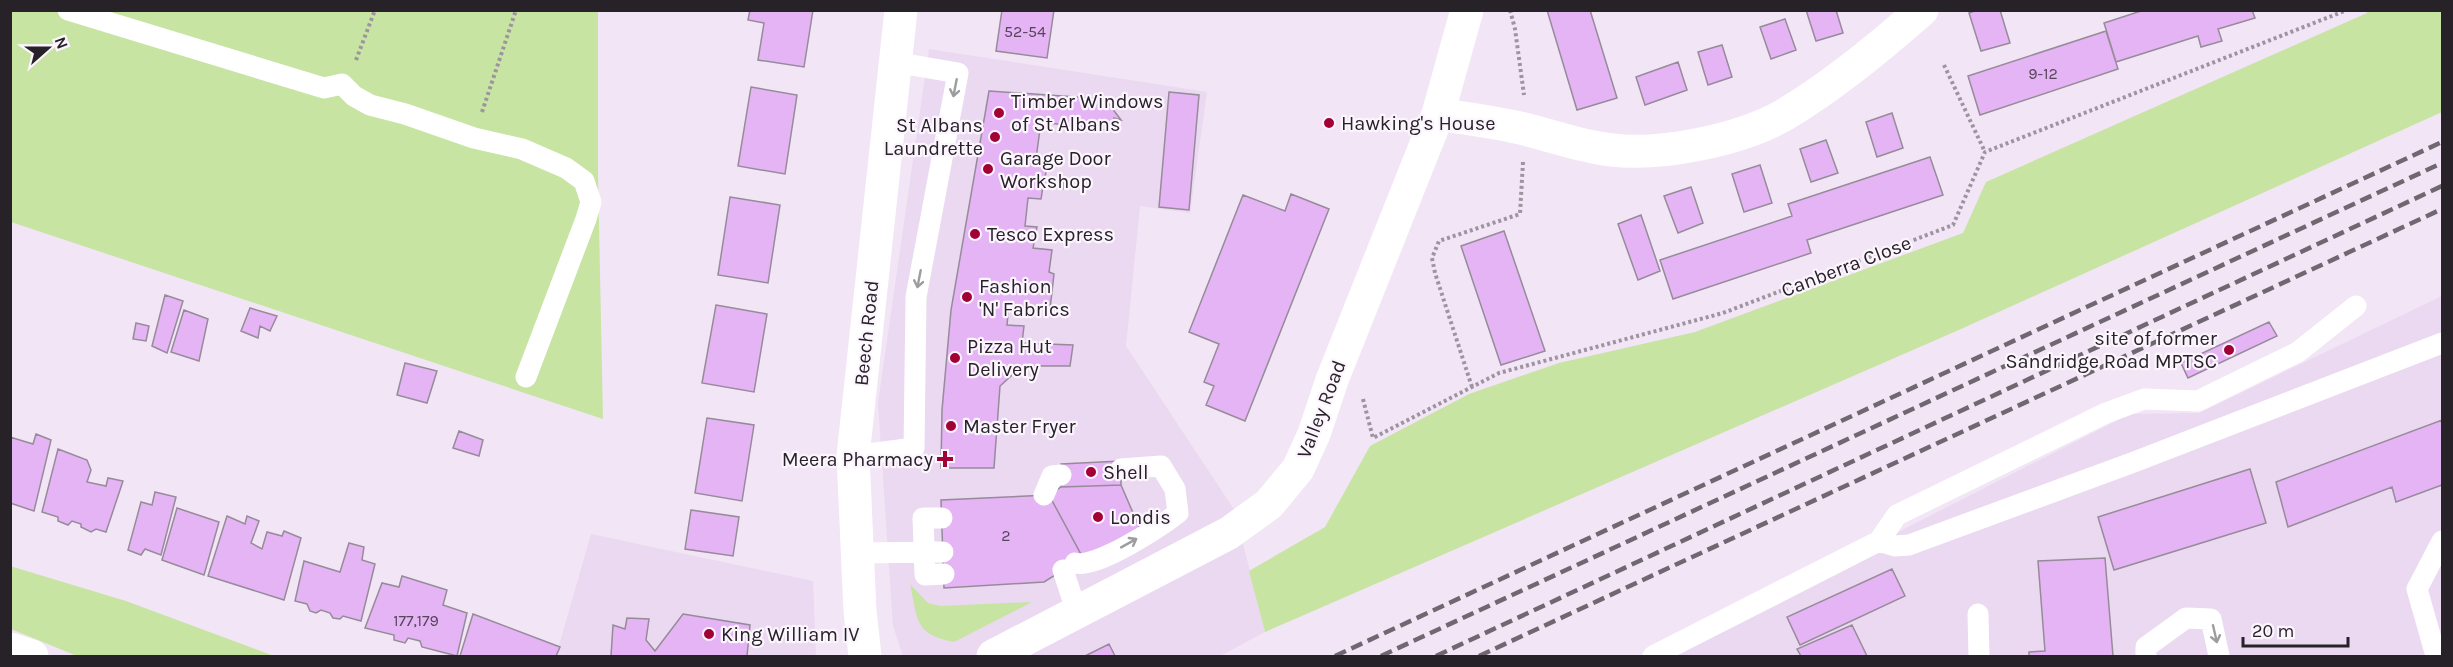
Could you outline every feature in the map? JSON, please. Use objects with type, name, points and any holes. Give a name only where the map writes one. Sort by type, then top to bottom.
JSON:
[{"type":"street","name":"Beech Road","points":[[865,657],[853,456],[901,10]]},
{"type":"street","name":"Valley Road","points":[[993,657],[1228,533],[1269,504],[1298,469],[1314,434],[1332,380],[1438,114],[1467,10]]},
{"type":"street","points":[[1438,114],[1526,129],[1579,145],[1612,151],[1649,151],[1702,144],[1751,129],[1783,115],[1881,47],[1922,10]]},
{"type":"street","points":[[10,649],[32,657]]},
{"type":"lane","points":[[68,10],[324,88],[342,84],[354,96],[370,105],[405,114],[474,138],[522,149],[566,168],[584,181],[591,202],[576,249],[526,377]]},
{"type":"lane","points":[[853,456],[914,447],[916,297],[958,73],[894,62]]},
{"type":"lane","points":[[1653,657],[1878,541],[1897,515],[2106,413],[2144,399],[2198,401],[2298,352],[2356,306]]},
{"type":"lane","points":[[1878,541],[1895,546],[1909,545],[2134,462],[2442,343]]},
{"type":"lane","points":[[1077,613],[1069,566],[1083,565],[1106,556],[1161,526],[1178,513],[1175,489],[1161,466],[1121,469]]},
{"type":"lane","points":[[1044,495],[1052,476],[1061,475]]},
{"type":"lane","points":[[942,518],[923,518],[933,552],[925,575],[944,574]]},
{"type":"lane","points":[[2436,657],[2417,589],[2442,541]]},
{"type":"lane","points":[[857,553],[933,552]]},
{"type":"lane","points":[[1978,614],[1979,657]]},
{"type":"lane","points":[[2146,657],[2146,647],[2186,618],[2211,619],[2219,657]]},
{"type":"path","points":[[342,84],[358,57],[375,10]]},
{"type":"path","points":[[474,138],[516,10]]},
{"type":"path","points":[[1472,387],[1432,258],[1439,241],[1520,214],[1526,111],[1509,10]]},
{"type":"path","points":[[1944,65],[1985,152],[2347,10]]},
{"type":"path","name":"Canberra Close","points":[[1332,380],[1363,397],[1373,438],[1499,373],[1723,313],[1953,225],[1985,152]]},
{"type":"shaded area","points":[[929,49],[1207,92],[1190,213],[1140,206],[1126,346],[1235,511],[1265,632],[1220,656],[903,656],[893,626],[878,403]]},
{"type":"shaded area","points":[[2442,296],[2442,656],[1666,656],[1906,528],[2130,414],[2199,413]]},
{"type":"shaded area","points":[[591,534],[813,581],[816,656],[556,656]]},
{"type":"green space","points":[[11,11],[598,11],[598,176],[603,419],[11,222]]},
{"type":"green space","points":[[2367,11],[2442,11],[2442,112],[1961,329],[1265,632],[1249,571],[1325,527],[1370,446],[1469,394],[1559,363],[1695,332],[1963,233],[1986,182],[2367,13]]},
{"type":"green space","points":[[10,566],[126,601],[274,656],[77,656],[11,629]]},
{"type":"green space","points":[[910,584],[928,603],[940,606],[1032,602],[954,642],[931,635],[920,624]]},
{"type":"building","points":[[750,10],[813,10],[804,67],[758,60],[764,23],[748,20]]},
{"type":"building","points":[[1002,10],[1054,10],[1047,58],[996,51]]},
{"type":"building","points":[[1547,10],[1590,10],[1617,98],[1577,110]]},
{"type":"building","points":[[1806,10],[1836,10],[1843,33],[1816,41]]},
{"type":"building","points":[[1977,10],[2000,10],[2010,43],[1981,51],[1969,13]]},
{"type":"building","points":[[2144,10],[2252,10],[2255,18],[2218,29],[2222,41],[2201,47],[2198,36],[2116,62],[2104,23]]},
{"type":"building","points":[[1785,19],[1796,50],[1771,59],[1760,27]]},
{"type":"building","points":[[2106,31],[2118,69],[1980,115],[1968,76]]},
{"type":"building","points":[[1722,45],[1732,77],[1708,85],[1698,52]]},
{"type":"building","points":[[1678,62],[1687,90],[1645,105],[1636,77]]},
{"type":"building","points":[[751,87],[797,95],[785,174],[738,166]]},
{"type":"building","points":[[989,91],[1105,99],[1121,120],[1114,118],[1113,131],[1041,122],[1035,166],[1047,167],[1045,177],[1064,180],[1063,189],[1043,187],[1041,199],[1028,198],[1025,226],[1037,227],[1033,248],[1052,250],[1049,272],[1054,274],[1050,309],[1009,305],[1007,325],[1024,326],[1022,343],[1073,345],[1070,366],[1022,366],[1000,386],[994,468],[941,468],[942,410],[951,310]]},
{"type":"building","points":[[1169,92],[1199,95],[1189,210],[1159,207]]},
{"type":"building","points":[[1892,113],[1903,148],[1877,157],[1866,122]]},
{"type":"building","points":[[1826,140],[1838,173],[1811,182],[1800,149]]},
{"type":"building","points":[[1930,157],[1943,195],[1807,240],[1811,253],[1673,299],[1660,260],[1792,216],[1788,204]]},
{"type":"building","points":[[1760,165],[1772,203],[1744,212],[1732,174]]},
{"type":"building","points":[[1691,187],[1703,223],[1678,233],[1664,196]]},
{"type":"building","points":[[1291,194],[1329,209],[1245,421],[1206,405],[1214,386],[1204,382],[1219,344],[1189,332],[1243,195],[1285,211]]},
{"type":"building","points":[[730,197],[780,205],[768,283],[718,275]]},
{"type":"building","points":[[1641,215],[1660,271],[1638,280],[1618,224]]},
{"type":"building","points":[[1504,231],[1545,351],[1501,365],[1461,246]]},
{"type":"building","points":[[165,295],[183,301],[167,353],[152,346]]},
{"type":"building","points":[[716,305],[767,314],[754,392],[702,383]]},
{"type":"building","points":[[250,308],[277,316],[270,331],[260,326],[258,338],[241,331]]},
{"type":"building","points":[[184,310],[208,319],[199,361],[171,352]]},
{"type":"building","name":"site of former Sandridge Road MPTSC","points":[[2269,322],[2277,336],[2188,378],[2181,363]]},
{"type":"building","points":[[136,323],[149,326],[146,341],[133,339]]},
{"type":"building","points":[[405,363],[437,371],[427,403],[397,395]]},
{"type":"building","points":[[707,418],[754,425],[742,501],[695,493]]},
{"type":"building","points":[[2442,420],[2442,485],[2396,502],[2392,487],[2288,527],[2276,482]]},
{"type":"building","points":[[459,431],[483,440],[479,456],[453,448]]},
{"type":"building","points":[[36,434],[51,440],[34,511],[10,503],[10,437],[33,444]]},
{"type":"building","points":[[58,449],[87,460],[91,470],[87,482],[106,486],[108,478],[123,481],[106,532],[96,529],[91,532],[81,527],[81,524],[72,521],[68,525],[58,521],[58,517],[42,512]]},
{"type":"building","name":"Shell","points":[[1121,461],[1121,485],[1061,487],[1061,464]]},
{"type":"building","points":[[2250,469],[2266,523],[2114,570],[2098,517]]},
{"type":"building","name":"Londis","points":[[1121,485],[1140,529],[1083,558],[1049,495],[1061,487]]},
{"type":"building","points":[[155,492],[176,497],[161,555],[145,549],[141,555],[128,550],[141,502],[152,505]]},
{"type":"building","name":"Shell","points":[[1049,495],[1083,558],[1044,582],[944,588],[941,500]]},
{"type":"building","points":[[177,508],[219,522],[204,575],[162,560]]},
{"type":"building","points":[[691,510],[739,517],[733,556],[685,549]]},
{"type":"building","points":[[227,516],[245,524],[247,516],[259,521],[251,543],[262,549],[267,532],[282,536],[284,531],[301,538],[284,600],[208,576]]},
{"type":"building","points":[[349,543],[364,547],[362,560],[375,564],[361,621],[343,616],[340,619],[333,618],[330,613],[321,610],[316,613],[310,611],[307,604],[295,601],[304,561],[340,572]]},
{"type":"building","points":[[2105,558],[2113,656],[2029,656],[2029,652],[2045,651],[2038,561]]},
{"type":"building","points":[[1892,569],[1905,596],[1800,645],[1787,617]]},
{"type":"building","points":[[402,576],[447,590],[443,605],[467,613],[457,656],[422,647],[420,641],[408,638],[405,643],[394,640],[394,635],[365,628],[382,583],[399,587]]},
{"type":"building","points":[[473,614],[560,647],[556,656],[460,656]]},
{"type":"building","name":"King William IV","points":[[683,614],[750,625],[747,656],[611,656],[613,625],[625,629],[627,618],[649,619],[646,640],[655,651]]},
{"type":"building","points":[[1852,625],[1867,656],[1801,656],[1797,649]]},
{"type":"building","points":[[1109,644],[1115,656],[1085,656]]},
{"type":"railway","points":[[1335,656],[2442,142]]},
{"type":"railway","points":[[1381,656],[2442,163]]},
{"type":"railway","points":[[1436,656],[2442,186]]},
{"type":"railway","points":[[1479,656],[2442,209]]},
{"type":"place","name":"Timber Windows of St Albans","points":[[999,113]]},
{"type":"place","name":"Hawking's House","points":[[1329,123]]},
{"type":"place","name":"St Albans Laundrette","points":[[995,137]]},
{"type":"place","name":"Garage Door Workshop","points":[[988,169]]},
{"type":"place","name":"Tesco Express","points":[[975,234]]},
{"type":"place","name":"Fashion 'N' Fabrics","points":[[967,297]]},
{"type":"place","name":"site of former Sandridge Road MPTSC","points":[[2229,350]]},
{"type":"place","name":"Pizza Hut Delivery","points":[[955,358]]},
{"type":"place","name":"Master Fryer","points":[[951,426]]},
{"type":"place","name":"Meera Pharmacy","points":[[945,459]]},
{"type":"place","name":"Shell","points":[[1091,472]]},
{"type":"place","name":"Londis","points":[[1098,517]]},
{"type":"place","name":"King William IV","points":[[709,634]]}]
